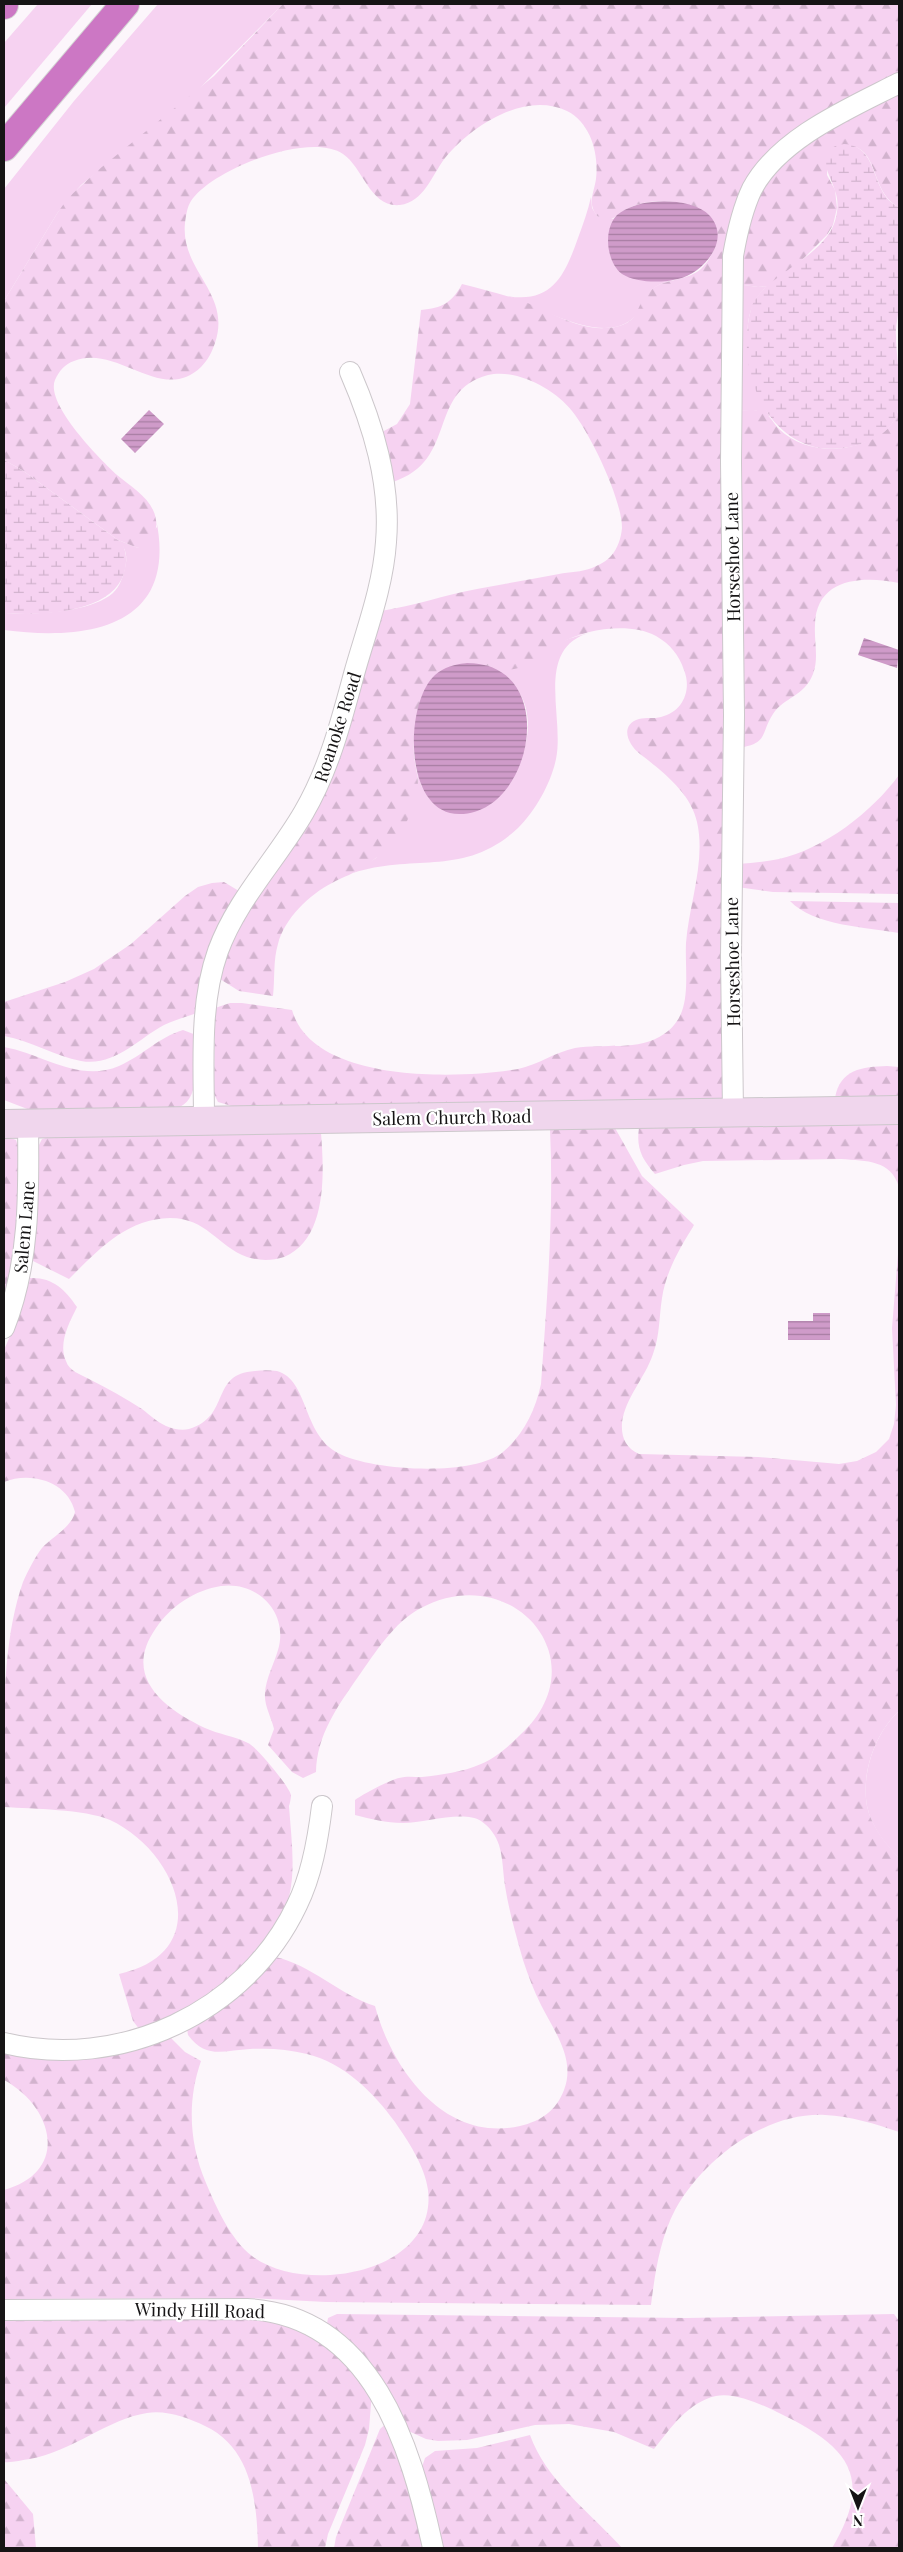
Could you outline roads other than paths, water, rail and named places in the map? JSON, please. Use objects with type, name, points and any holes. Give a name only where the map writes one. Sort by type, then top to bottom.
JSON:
[{"type":"highway","points":[[4,148],[124,4]]},
{"type":"street","name":"Horseshoe Lane","points":[[733,1113],[731,956],[734,715],[731,462],[734,256],[737,233],[749,196],[759,177],[774,159],[795,142],[831,119],[899,83]]},
{"type":"street","name":"Roanoke Road","points":[[204,1121],[207,1006],[218,952],[239,908],[299,820],[325,771],[342,721],[383,565],[387,530],[384,483],[369,418],[350,372]]},
{"type":"street","name":"Salem Church Road","points":[[16,1124],[899,1110]]},
{"type":"street","name":"Salem Lane","points":[[4,1328],[18,1288],[25,1248],[16,1124]]},
{"type":"street","points":[[4,2042],[59,2050],[123,2044],[148,2037],[174,2026],[223,1996],[253,1969],[267,1953],[297,1906],[308,1874],[322,1806]]},
{"type":"street","name":"Windy Hill Road","points":[[4,2310],[247,2309],[283,2313],[312,2324],[348,2353],[382,2398],[394,2420],[414,2474],[433,2548]]}]
